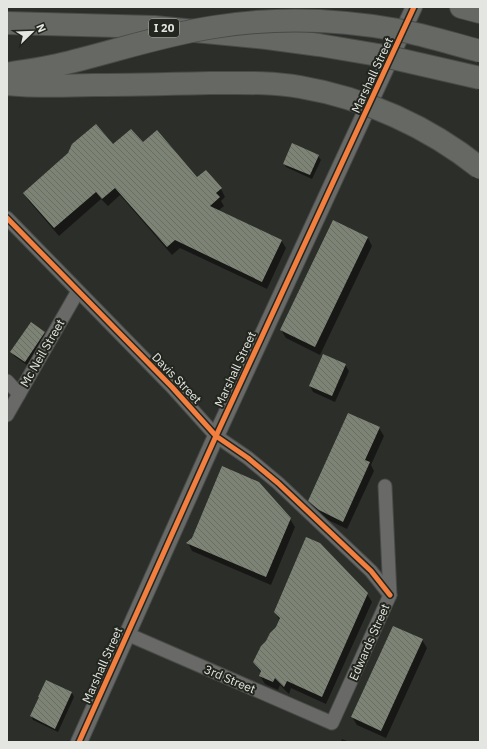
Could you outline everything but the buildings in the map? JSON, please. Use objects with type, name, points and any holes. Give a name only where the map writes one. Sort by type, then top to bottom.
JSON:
[{"type":"highway","points":[[461,7],[480,12]]},
{"type":"highway","points":[[7,74],[57,66],[151,40],[212,27],[254,21],[319,20],[356,24],[399,30],[480,51]]},
{"type":"highway","name":"I 20","points":[[7,23],[154,27],[268,38],[319,45],[392,58],[480,78]]},
{"type":"highway","points":[[7,84],[53,86],[245,83],[300,87],[339,96],[387,113],[420,128],[480,168]]},
{"type":"street","name":"Marshall Street","points":[[79,742],[216,436],[414,7]]},
{"type":"street","name":"Davis Street","points":[[7,218],[172,387],[216,436],[248,458],[278,483],[371,571],[390,595]]},
{"type":"street","name":"Mc Neil Street","points":[[7,415],[78,290]]},
{"type":"street","points":[[7,381],[19,394]]},
{"type":"street","name":"Edwards Street","points":[[332,723],[390,595],[385,486]]},
{"type":"street","name":"3rd Street","points":[[127,634],[332,723]]},
{"type":"cycle path","points":[[79,742],[216,436],[414,7]]},
{"type":"cycle path","points":[[7,218],[172,387],[216,436],[248,458],[278,483],[371,571],[390,595]]}]
